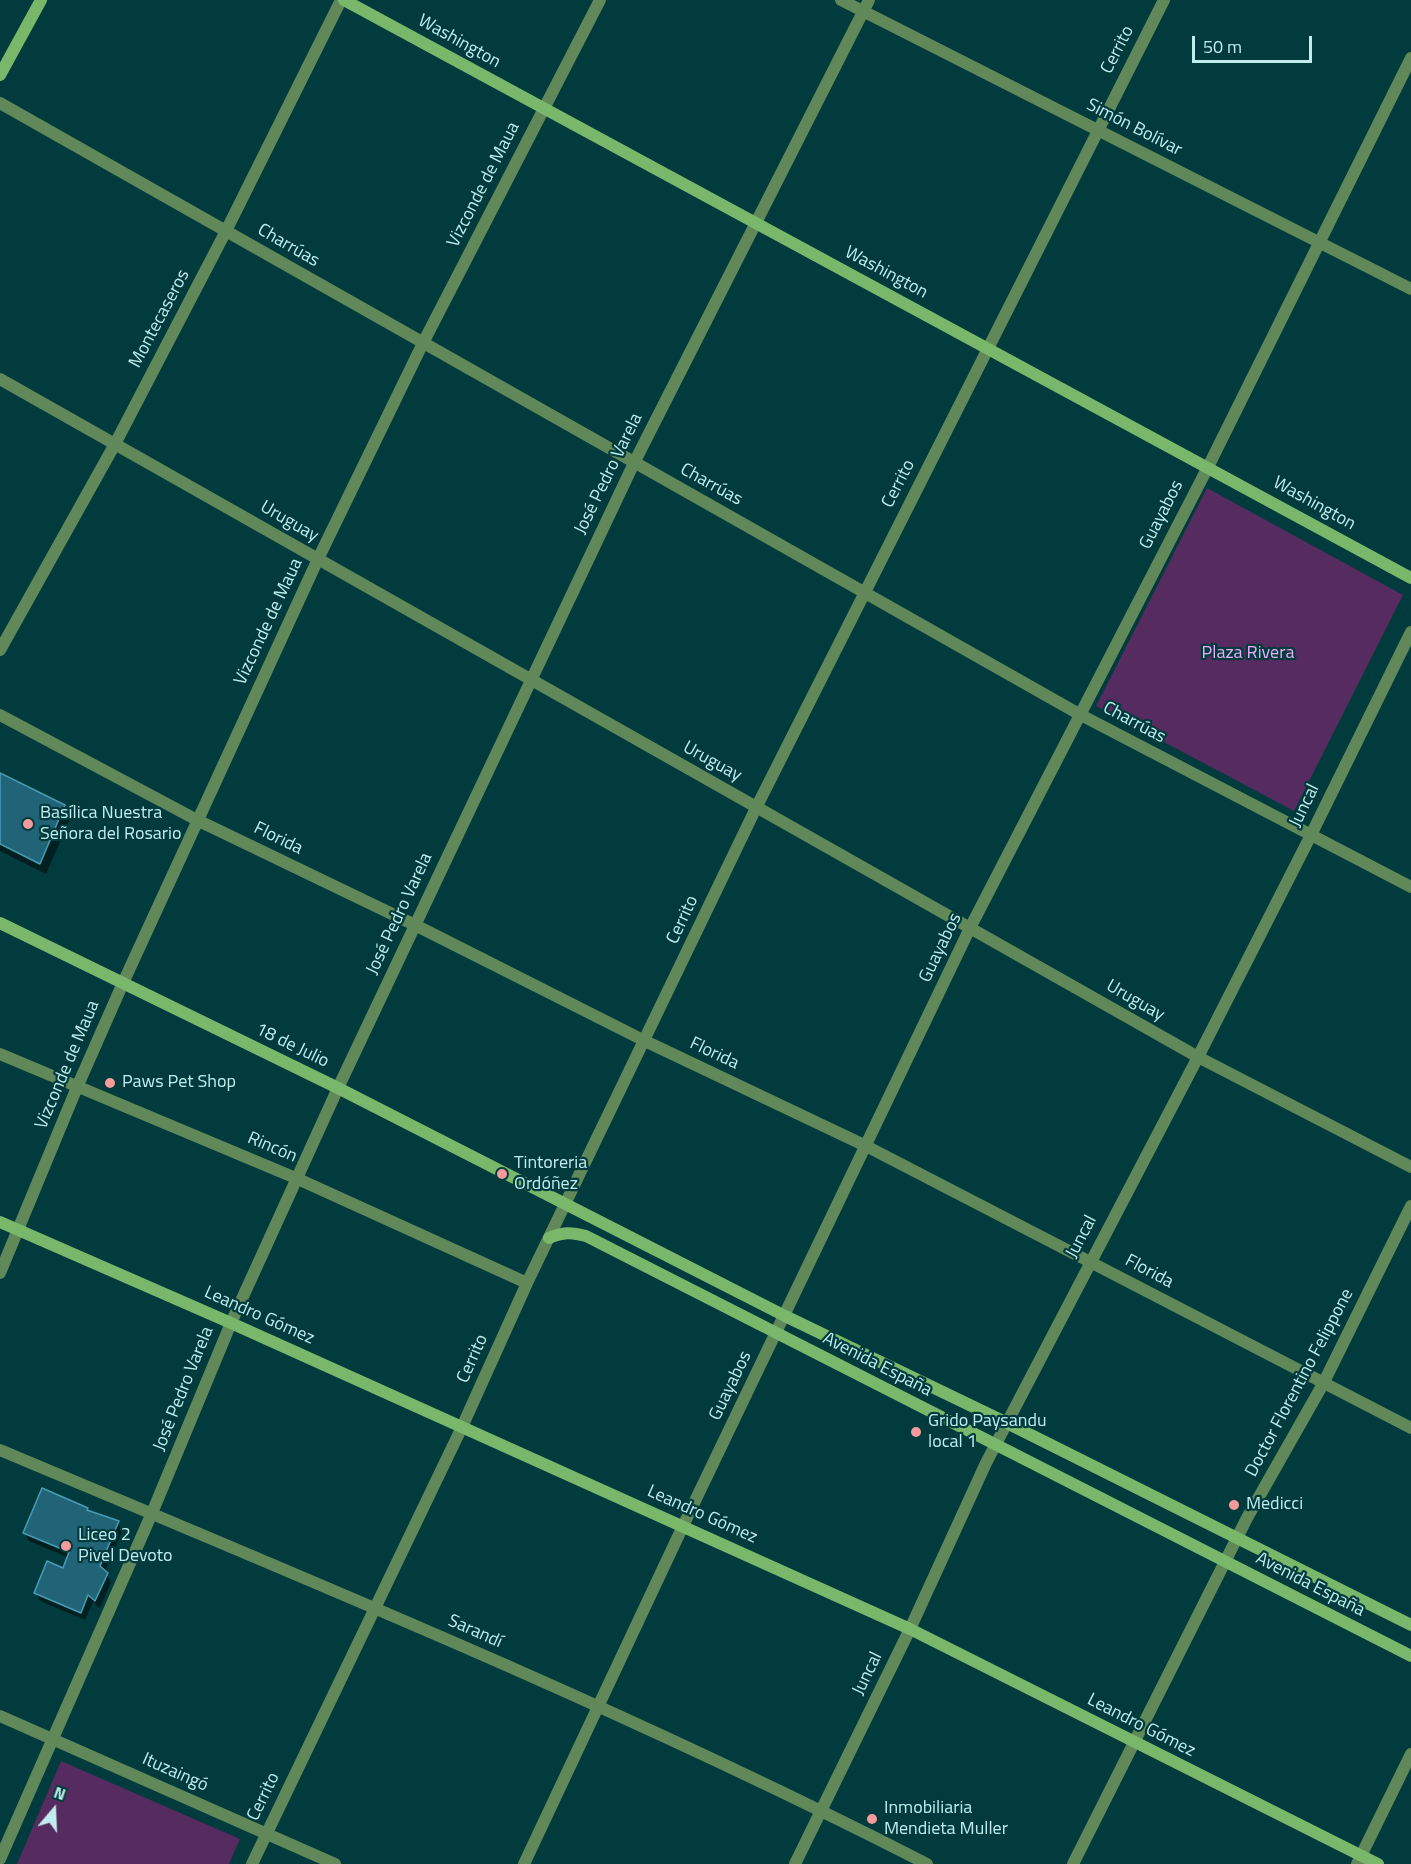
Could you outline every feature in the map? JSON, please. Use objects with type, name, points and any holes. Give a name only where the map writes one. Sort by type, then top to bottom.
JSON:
[{"type":"street","points":[[0,75],[41,0]]},
{"type":"street","name":"Washington","points":[[343,0],[1411,578]]},
{"type":"street","name":"Montecaseros","points":[[0,650],[115,444],[343,0]]},
{"type":"street","name":"Vizconde de Maua","points":[[0,1273],[123,983],[318,559],[423,343],[600,0]]},
{"type":"street","name":"Simón Bolívar","points":[[841,0],[866,6],[1097,130],[1411,289]]},
{"type":"street","name":"Cerrito","points":[[252,1864],[756,808],[1164,0]]},
{"type":"street","name":"José Pedro Varela","points":[[0,1859],[152,1514],[231,1323],[338,1088],[634,463],[866,6]]},
{"type":"street","name":"Guayabos","points":[[524,1864],[683,1526],[970,928],[1208,467],[1411,58]]},
{"type":"street","name":"Charrúas","points":[[0,103],[1079,714],[1411,887]]},
{"type":"street","name":"Uruguay","points":[[0,379],[1198,1057],[1411,1167]]},
{"type":"street","name":"Juncal","points":[[795,1864],[823,1811],[910,1629],[995,1445],[1198,1057],[1311,836],[1411,632]]},
{"type":"street","name":"Florida","points":[[0,715],[197,820],[645,1041],[866,1146],[1411,1428]]},
{"type":"street","name":"18 de Julio","points":[[0,923],[338,1088],[566,1204]]},
{"type":"street","name":"Rincón","points":[[0,1054],[298,1179],[527,1284]]},
{"type":"street","name":"Avenida España","points":[[566,1204],[784,1316],[1411,1625]]},
{"type":"street","name":"Doctor Florentino Felippone","points":[[1073,1864],[1237,1539],[1323,1384],[1411,1206]]},
{"type":"street","name":"Leandro Gómez","points":[[0,1222],[231,1323],[910,1629],[1359,1860],[1378,1864]]},
{"type":"street","name":"Avenida España","points":[[549,1238],[560,1233],[572,1232],[586,1236],[1411,1656]]},
{"type":"street","name":"Sarandí","points":[[0,1450],[376,1607],[823,1811],[927,1864]]},
{"type":"street","name":"Ituzaingó","points":[[0,1716],[335,1864]]},
{"type":"street","points":[[1359,1860],[1411,1754]]},
{"type":"green space","name":"Plaza Rivera","points":[[1207,488],[1403,595],[1294,811],[1096,706]]},
{"type":"green space","points":[[61,1761],[240,1839],[229,1864],[17,1864]]},
{"type":"building","name":"Basílica Nuestra Señora del Rosario","points":[[0,773],[65,805],[40,864],[0,844]]},
{"type":"building","name":"Liceo 2 Pivel Devoto","points":[[42,1488],[88,1508],[87,1510],[119,1521],[100,1566],[108,1573],[95,1601],[88,1595],[81,1613],[34,1593],[47,1561],[63,1568],[69,1552],[23,1533]]},
{"type":"place","name":"Basílica Nuestra Señora del Rosario","points":[[28,824]]},
{"type":"place","name":"Paws Pet Shop","points":[[110,1083]]},
{"type":"place","name":"Tintoreria Ordóñez","points":[[502,1174]]},
{"type":"place","name":"Grido Paysandu local 1","points":[[916,1432]]},
{"type":"place","name":"Medicci","points":[[1234,1505]]},
{"type":"place","name":"Liceo 2 Pivel Devoto","points":[[66,1546]]},
{"type":"place","name":"Inmobiliaria Mendieta Muller","points":[[872,1819]]}]
